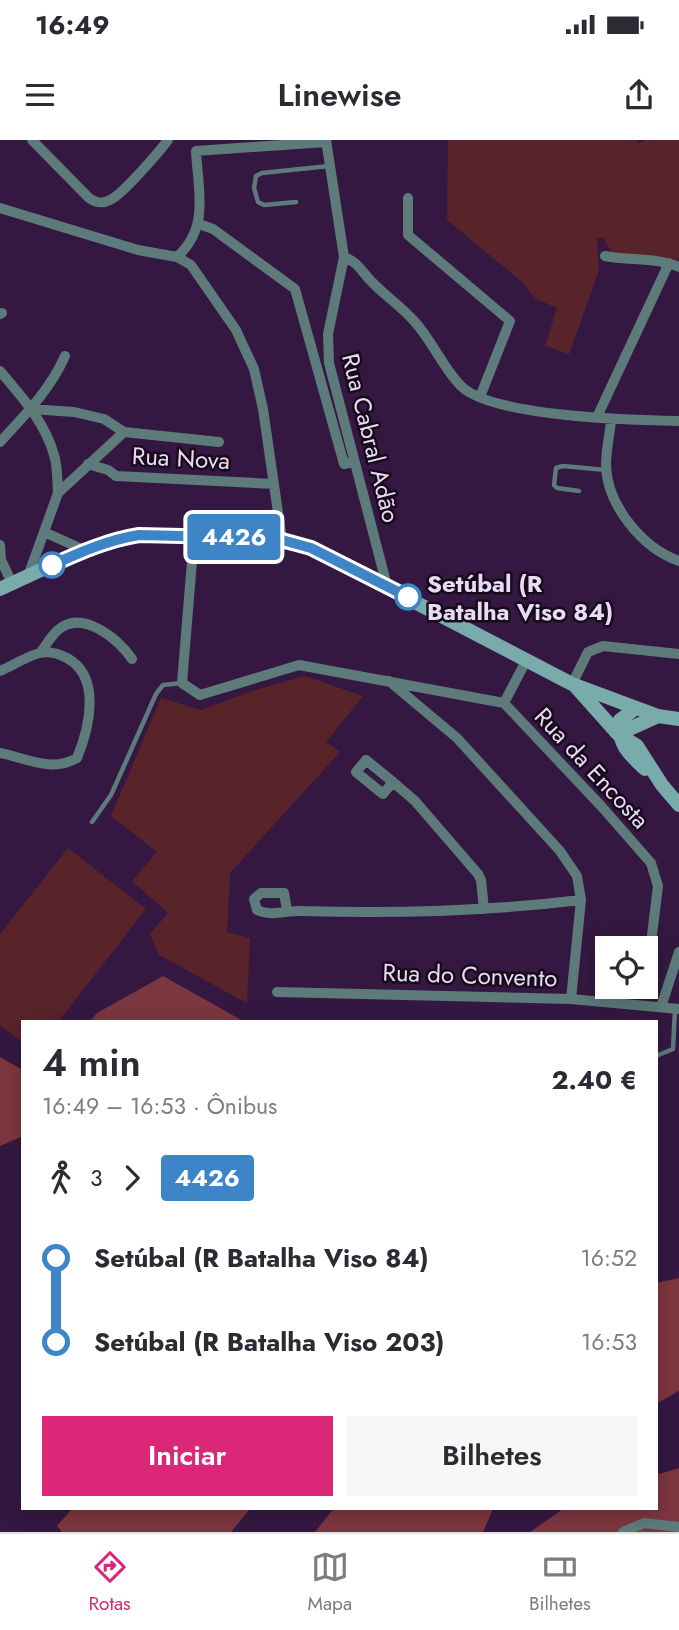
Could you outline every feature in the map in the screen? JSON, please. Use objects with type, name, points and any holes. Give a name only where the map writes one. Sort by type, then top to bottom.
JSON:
[{"type":"street","points":[[32,140],[89,198],[102,203],[114,197],[168,140]]},
{"type":"street","points":[[177,257],[192,240],[199,224],[195,151],[326,141]]},
{"type":"street","name":"Rua Cabral Adão","points":[[326,141],[344,257],[327,347],[329,363],[387,586]]},
{"type":"street","points":[[408,198],[408,235],[510,321],[480,397]]},
{"type":"street","points":[[0,208],[138,250],[177,257],[191,265],[236,330],[254,369],[263,409],[282,540]]},
{"type":"street","points":[[199,224],[213,229],[295,289],[344,464],[353,462]]},
{"type":"street","points":[[597,417],[674,265],[605,256]]},
{"type":"street","points":[[344,257],[355,261],[370,281],[414,321],[461,387],[480,397],[516,408],[611,420],[676,421],[679,411]]},
{"type":"street","points":[[0,442],[31,409],[58,372],[65,356]]},
{"type":"street","points":[[0,371],[31,409],[55,456],[58,494],[28,576]]},
{"type":"street","points":[[31,409],[75,411],[104,419],[124,432],[219,442]]},
{"type":"street","points":[[611,420],[607,470],[611,488],[626,520],[644,541],[679,561]]},
{"type":"street","points":[[58,494],[124,432]]},
{"type":"street","name":"Rua Nova","points":[[88,464],[108,470],[116,476],[274,484]]},
{"type":"street","points":[[44,532],[85,550]]},
{"type":"street","points":[[0,545],[6,586],[85,550],[119,538],[139,535],[282,540],[311,548],[572,684],[658,716],[679,719]]},
{"type":"street","points":[[194,537],[182,683],[200,695],[299,664],[504,704],[527,659]]},
{"type":"street","points":[[0,671],[41,652],[59,629],[75,624],[95,626],[110,635],[125,648],[132,659]]},
{"type":"street","points":[[572,684],[588,652],[603,646],[679,654]]},
{"type":"street","points":[[0,753],[48,765],[66,764],[76,758],[82,746],[90,692],[85,676],[70,659],[57,653],[41,652]]},
{"type":"street","points":[[389,681],[457,738],[560,851],[577,876],[581,900],[571,999]]},
{"type":"street","points":[[572,684],[618,734],[625,751],[662,785],[679,805]]},
{"type":"street","name":"Rua da Encosta","points":[[504,704],[651,863],[658,886],[652,936]]},
{"type":"street","points":[[618,734],[620,720],[636,708]]},
{"type":"street","points":[[618,734],[658,716]]},
{"type":"street","points":[[393,782],[415,801],[478,874],[484,909]]},
{"type":"street","points":[[287,910],[388,914],[581,900]]},
{"type":"street","points":[[661,1007],[679,952]]},
{"type":"street","name":"Rua do Convento","points":[[277,992],[571,999],[677,1009]]},
{"type":"street","name":"Rua da Encosta","points":[[643,1005],[644,999]]},
{"type":"street","points":[[624,1532],[644,1523],[679,1527]]},
{"type":"lane","points":[[296,202],[264,205],[258,202],[254,188],[256,176],[262,173],[330,166]]},
{"type":"lane","points":[[579,491],[556,488],[556,468],[563,466],[607,470]]},
{"type":"lane","points":[[92,822],[111,795],[156,694],[163,685],[182,683]]},
{"type":"lane","points":[[658,1055],[673,1049],[677,1009]]},
{"type":"shaded area","points":[[448,140],[637,140],[638,144],[646,140],[679,140],[677,261],[612,253],[603,237],[597,239],[599,271],[569,354],[545,346],[557,308],[536,299],[521,281],[447,220]]},
{"type":"shaded area","points":[[305,676],[363,696],[326,742],[340,752],[230,873],[227,932],[250,938],[247,1003],[159,955],[150,934],[168,913],[132,881],[157,852],[111,816],[161,698],[201,710],[249,692]]},
{"type":"shaded area","points":[[68,848],[146,909],[60,1020],[21,1020],[21,1041],[0,1025],[0,934]]},
{"type":"shaded area","points":[[163,976],[241,1020],[91,1020],[97,1013]]},
{"type":"shaded area","points":[[0,1057],[21,1069],[21,1137],[0,1146]]},
{"type":"shaded area","points":[[679,1278],[679,1391],[658,1403],[658,1283]]},
{"type":"shaded area","points":[[679,1468],[679,1532],[530,1532],[562,1510],[658,1510],[658,1474]]},
{"type":"shaded area","points":[[71,1510],[249,1510],[231,1532],[62,1532],[57,1526]]},
{"type":"shaded area","points":[[332,1510],[493,1510],[483,1532],[315,1532]]},
{"type":"bus line","name":"4426","points":[[52,565],[119,538],[139,535],[265,538],[311,548],[408,597]]},
{"type":"place","name":"Setúbal (R Batalha Viso 84)","points":[[408,597]]}]
